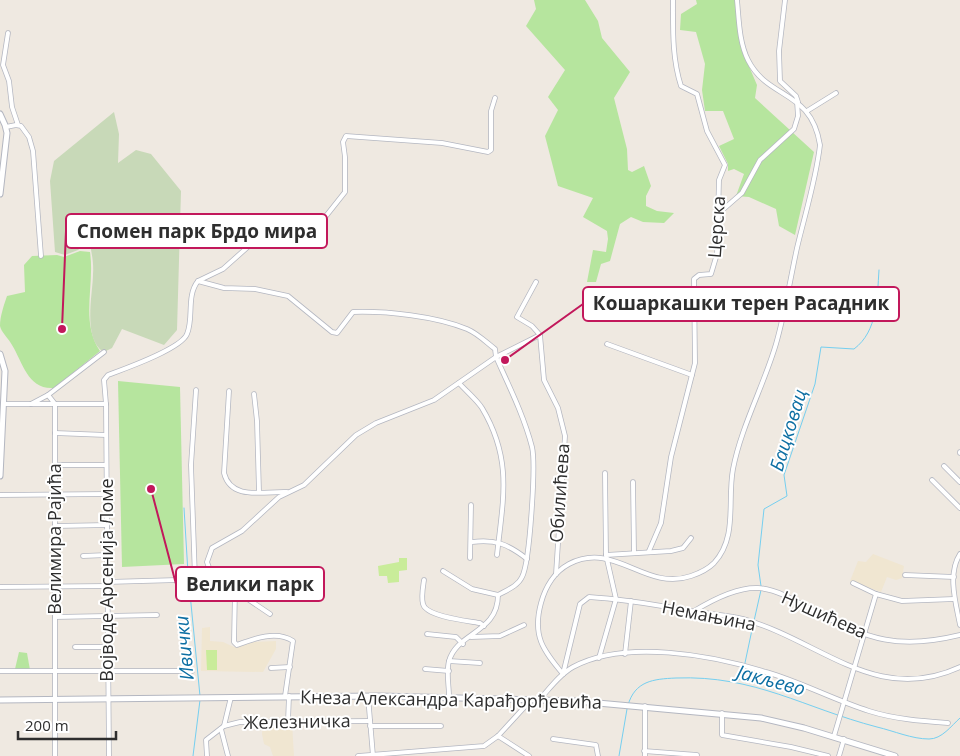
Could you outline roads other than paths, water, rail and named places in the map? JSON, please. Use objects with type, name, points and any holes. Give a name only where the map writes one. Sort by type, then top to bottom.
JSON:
[{"type":"street","name":"Церска","points":[[649,551],[661,523],[670,457],[692,374],[696,343],[694,279],[698,275],[711,274],[717,254],[719,180],[725,165],[707,131],[697,94],[681,86],[673,49],[673,0]]},
{"type":"street","points":[[607,556],[652,577],[674,580],[704,571],[722,552],[730,525],[733,467],[776,345],[819,152],[817,128],[807,111],[798,102],[760,76],[748,61],[741,38],[737,0]]},
{"type":"street","points":[[719,213],[742,193],[760,160],[794,129],[798,116],[798,102],[796,96],[780,81],[779,51],[786,0]]},
{"type":"street","points":[[8,33],[2,65],[9,81],[12,107],[18,125],[27,134],[33,151],[41,256]]},
{"type":"street","points":[[807,111],[836,93]]},
{"type":"street","points":[[198,281],[223,269],[259,237],[326,216],[345,192],[346,157],[343,142],[346,136],[442,143],[488,152],[490,150],[491,111],[495,98]]},
{"type":"street","points":[[0,114],[6,127],[0,194]]},
{"type":"street","points":[[6,127],[18,125]]},
{"type":"street","points":[[198,281],[224,288],[256,289],[288,296],[332,332],[337,333],[353,312],[437,320],[468,329],[495,349],[496,357],[523,418],[532,448],[533,483],[527,559],[523,575],[519,581],[498,595],[472,589],[443,571]]},
{"type":"street","name":"Војводе Арсенија Ломе","points":[[109,756],[106,404],[104,380],[108,375],[144,362],[182,341],[187,334],[191,298],[198,281]]},
{"type":"street","points":[[213,579],[207,562],[212,548],[242,531],[287,492],[304,485],[356,434],[376,422],[434,400],[496,357],[540,335],[532,326],[517,317],[536,282]]},
{"type":"street","name":"Обилићева","points":[[540,335],[544,380],[558,408],[565,436],[556,574]]},
{"type":"street","points":[[607,344],[692,374]]},
{"type":"street","points":[[29,405],[48,395],[104,352]]},
{"type":"street","points":[[0,354],[5,367],[0,476]]},
{"type":"street","points":[[458,382],[481,407],[501,451],[504,484],[496,555]]},
{"type":"street","points":[[193,578],[191,465],[196,390]]},
{"type":"street","points":[[229,391],[226,478],[231,488],[239,492],[287,492]]},
{"type":"street","points":[[254,394],[257,421],[259,492]]},
{"type":"street","points":[[48,395],[54,404]]},
{"type":"street","points":[[4,404],[106,404]]},
{"type":"street","name":"Велимира Рајића","points":[[54,404],[55,756]]},
{"type":"street","points":[[54,434],[106,435]]},
{"type":"street","points":[[54,465],[106,465]]},
{"type":"street","points":[[944,466],[960,482]]},
{"type":"street","points":[[599,658],[616,599],[607,556],[605,473]]},
{"type":"street","points":[[932,480],[960,508]]},
{"type":"street","points":[[633,482],[634,553]]},
{"type":"street","points":[[0,495],[107,494]]},
{"type":"street","points":[[470,558],[472,542],[471,505]]},
{"type":"street","points":[[55,526],[107,525]]},
{"type":"street","points":[[563,674],[544,651],[540,642],[538,621],[544,594],[556,574],[576,561],[588,557],[649,551],[671,551],[683,548],[691,538]]},
{"type":"street","points":[[472,542],[498,541],[514,549],[527,559]]},
{"type":"street","points":[[960,554],[954,576],[960,625]]},
{"type":"street","points":[[82,556],[107,555]]},
{"type":"street","points":[[905,575],[954,576]]},
{"type":"street","points":[[0,587],[55,588],[186,578],[213,579],[221,581],[270,614]]},
{"type":"street","points":[[424,580],[423,604],[426,609],[440,615],[480,623],[484,626]]},
{"type":"street","points":[[853,583],[876,594],[902,600],[956,602]]},
{"type":"street","name":"Нушићева","points":[[693,611],[732,593],[761,588],[865,634],[897,642],[929,642],[960,635]]},
{"type":"street","points":[[235,590],[234,642],[236,645],[265,636],[291,639],[293,641],[287,696],[288,721]]},
{"type":"street","points":[[834,736],[876,594]]},
{"type":"street","points":[[449,696],[449,661],[453,652],[495,616],[498,595]]},
{"type":"street","name":"Немањина","points":[[563,674],[580,604],[589,597],[631,601],[754,623],[785,634],[854,668],[888,678],[913,681],[960,667]]},
{"type":"street","points":[[625,654],[631,601]]},
{"type":"street","points":[[55,617],[157,615]]},
{"type":"street","points":[[471,637],[486,638],[500,636],[524,625]]},
{"type":"street","points":[[427,634],[456,637],[462,644]]},
{"type":"street","points":[[75,647],[108,647]]},
{"type":"street","points":[[540,699],[572,667],[599,658],[652,651],[680,654],[767,672],[844,703],[894,718],[948,723]]},
{"type":"street","points":[[449,661],[480,663]]},
{"type":"street","points":[[271,668],[290,667]]},
{"type":"street","points":[[425,669],[449,670]]},
{"type":"street","points":[[0,672],[192,671]]},
{"type":"street","points":[[368,696],[373,755]]},
{"type":"street","name":"Кнеза Александра Карађорђевића","points":[[0,700],[449,696],[623,704],[722,713],[775,721],[834,736],[895,756]]},
{"type":"street","points":[[228,756],[223,728],[231,698]]},
{"type":"street","points":[[358,756],[484,746],[498,736],[532,699]]},
{"type":"street","points":[[644,706],[644,754],[697,755]]},
{"type":"street","points":[[722,713],[722,735],[791,746],[828,756]]},
{"type":"street","name":"Железничка","points":[[223,728],[253,720],[441,726]]},
{"type":"street","points":[[207,756],[205,742],[223,728]]},
{"type":"street","points":[[498,736],[529,756]]},
{"type":"street","points":[[552,740],[596,745],[598,756]]},
{"type":"street","points":[[839,756],[844,740]]},
{"type":"waterway","name":"Бацковац","points":[[761,586],[758,565],[764,509],[787,496],[784,475],[815,384],[821,347],[854,349],[862,342],[868,333],[875,313],[879,270]]},
{"type":"waterway","name":"Ивички","points":[[184,508],[188,573],[200,696]]},
{"type":"waterway","name":"Бацковац","points":[[754,621],[761,590]]},
{"type":"waterway","name":"Бацковац","points":[[737,682],[742,677],[753,625]]},
{"type":"waterway","name":"Јакљево","points":[[628,705],[635,691],[646,683],[668,678],[704,678],[755,687],[851,719],[916,738],[929,739],[938,737],[960,718]]},
{"type":"waterway","name":"Ивички","points":[[193,756],[200,700]]},
{"type":"waterway","name":"Јакљево","points":[[619,756],[627,709]]},
{"type":"place","name":"Спомен парк Брдо мира","points":[[62,329]]},
{"type":"place","name":"Кошаркашки терен Расадник","points":[[505,360]]},
{"type":"place","name":"Велики парк","points":[[151,489]]}]
